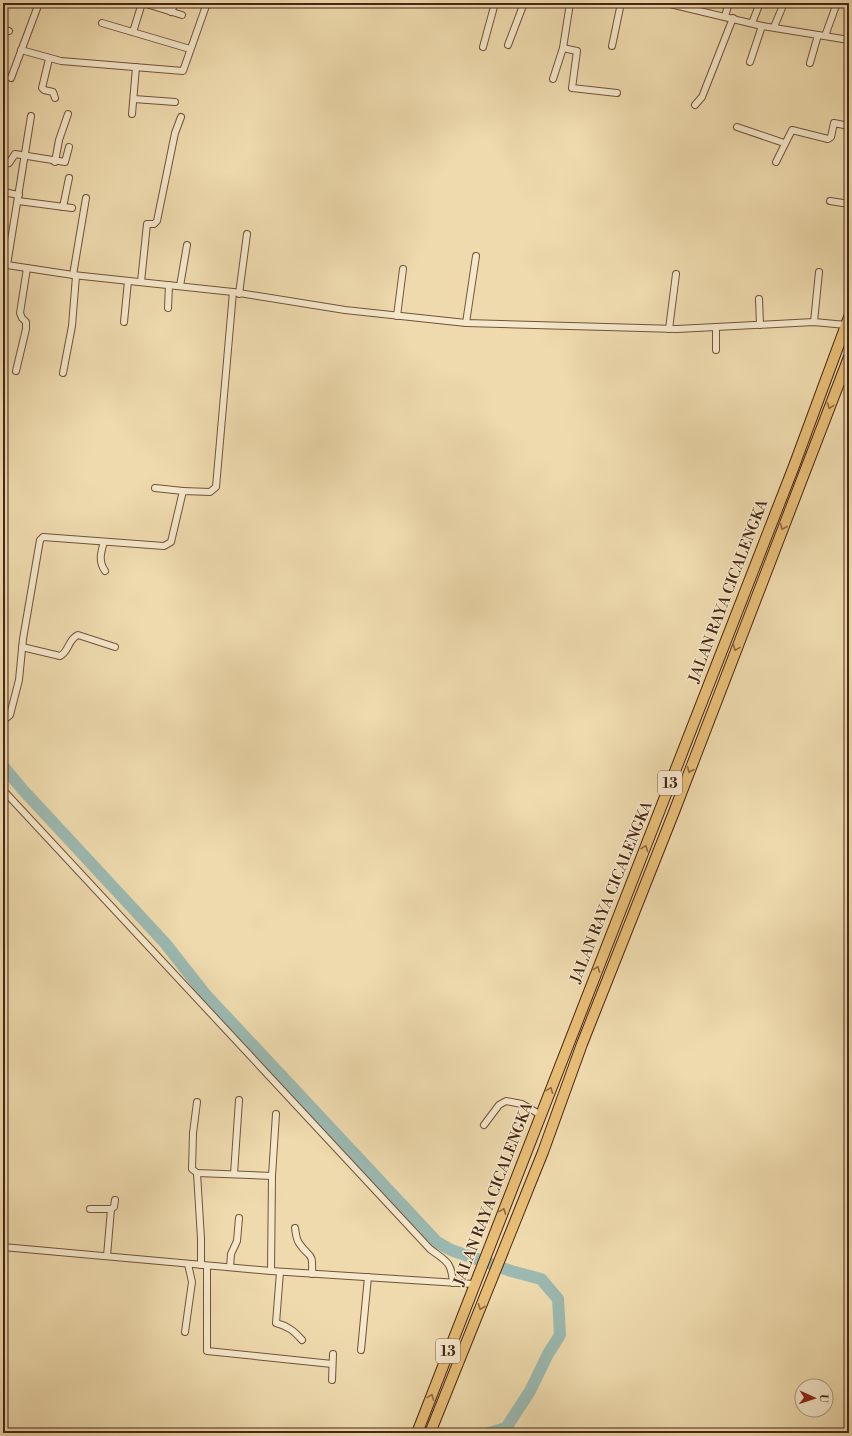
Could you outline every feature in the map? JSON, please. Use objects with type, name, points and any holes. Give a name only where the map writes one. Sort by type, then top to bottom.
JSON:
[{"type":"highway","name":"JALAN RAYA CICALENGKA","points":[[417,1433],[794,466],[847,321]]},
{"type":"highway","name":"JALAN RAYA CICALENGKA","points":[[430,1433],[503,1252],[849,357]]},
{"type":"street","points":[[12,78],[37,3]]},
{"type":"street","points":[[133,32],[142,3],[182,15]]},
{"type":"street","points":[[171,12],[175,3]]},
{"type":"street","points":[[22,50],[49,60],[183,71],[207,3]]},
{"type":"street","points":[[484,47],[495,3]]},
{"type":"street","points":[[508,45],[524,3]]},
{"type":"street","points":[[553,79],[563,48],[570,3]]},
{"type":"street","points":[[612,46],[621,3]]},
{"type":"street","points":[[666,3],[762,26],[849,40]]},
{"type":"street","points":[[725,16],[729,3]]},
{"type":"street","points":[[752,23],[760,3]]},
{"type":"street","points":[[774,27],[784,3]]},
{"type":"street","points":[[825,36],[837,3]]},
{"type":"street","points":[[695,105],[702,98],[733,18]]},
{"type":"street","points":[[102,23],[190,49]]},
{"type":"street","points":[[750,62],[762,26]]},
{"type":"street","points":[[810,63],[818,35]]},
{"type":"street","points":[[563,48],[577,52],[572,88],[617,93]]},
{"type":"street","points":[[49,60],[42,88],[53,92],[55,98]]},
{"type":"street","points":[[132,114],[136,67]]},
{"type":"street","points":[[134,99],[175,102]]},
{"type":"street","points":[[55,162],[59,140],[68,114]]},
{"type":"street","points":[[31,116],[19,198],[5,265],[75,275],[233,292],[300,305],[466,323],[669,329],[847,321]]},
{"type":"street","points":[[141,282],[147,223],[154,224],[157,221],[176,129],[181,117]]},
{"type":"street","points":[[776,162],[784,143],[792,130],[828,139],[831,137],[834,124],[849,126]]},
{"type":"street","points":[[737,127],[784,143]]},
{"type":"street","points":[[9,163],[13,154],[26,155],[55,162],[66,161],[68,147]]},
{"type":"street","points":[[62,207],[69,178]]},
{"type":"street","points":[[3,192],[19,198],[72,208]]},
{"type":"street","points":[[63,373],[72,326],[75,275],[86,198]]},
{"type":"street","points":[[830,201],[849,204]]},
{"type":"street","points":[[239,294],[247,234]]},
{"type":"street","points":[[180,286],[187,245]]},
{"type":"street","points":[[466,323],[476,256]]},
{"type":"street","points":[[16,371],[26,325],[20,313],[28,268]]},
{"type":"street","points":[[397,316],[403,269]]},
{"type":"street","points":[[814,322],[819,272]]},
{"type":"street","points":[[669,329],[676,274]]},
{"type":"street","points":[[124,322],[128,281]]},
{"type":"street","points":[[168,308],[169,285]]},
{"type":"street","points":[[155,488],[210,492],[216,487],[233,292]]},
{"type":"street","points":[[759,299],[760,325]]},
{"type":"street","points":[[716,327],[716,350]]},
{"type":"street","points":[[3,720],[10,715],[19,680],[22,647],[40,540],[43,536],[104,542],[160,546],[167,545],[171,542],[184,491]]},
{"type":"street","points":[[104,542],[100,555],[101,563],[105,571]]},
{"type":"street","points":[[22,647],[60,656],[64,654],[71,640],[78,635],[115,647]]},
{"type":"street","points":[[3,790],[426,1245],[451,1266],[453,1283]]},
{"type":"street","points":[[234,1174],[239,1100]]},
{"type":"street","points":[[484,1125],[499,1105],[506,1101],[522,1104],[541,1115]]},
{"type":"street","points":[[197,1102],[191,1168],[197,1173],[272,1176]]},
{"type":"street","points":[[271,1271],[272,1176],[276,1114]]},
{"type":"street","points":[[197,1173],[204,1265],[207,1351],[332,1364]]},
{"type":"street","points":[[107,1256],[111,1209],[114,1207],[115,1200]]},
{"type":"street","points":[[90,1208],[111,1209]]},
{"type":"street","points":[[230,1267],[231,1254],[237,1242],[239,1218]]},
{"type":"street","points":[[295,1228],[298,1242],[311,1255],[312,1274]]},
{"type":"street","points":[[3,1247],[280,1272],[474,1284]]},
{"type":"street","points":[[185,1332],[192,1282],[188,1264]]},
{"type":"street","points":[[280,1272],[276,1323],[295,1331],[302,1340]]},
{"type":"street","points":[[361,1350],[368,1277]]},
{"type":"street","points":[[332,1380],[333,1354]]},
{"type":"waterway","points":[[3,766],[23,790],[165,943],[205,994],[437,1242],[451,1250],[511,1271],[541,1279],[558,1299],[560,1335],[548,1354],[530,1391],[506,1428],[489,1433]]}]
